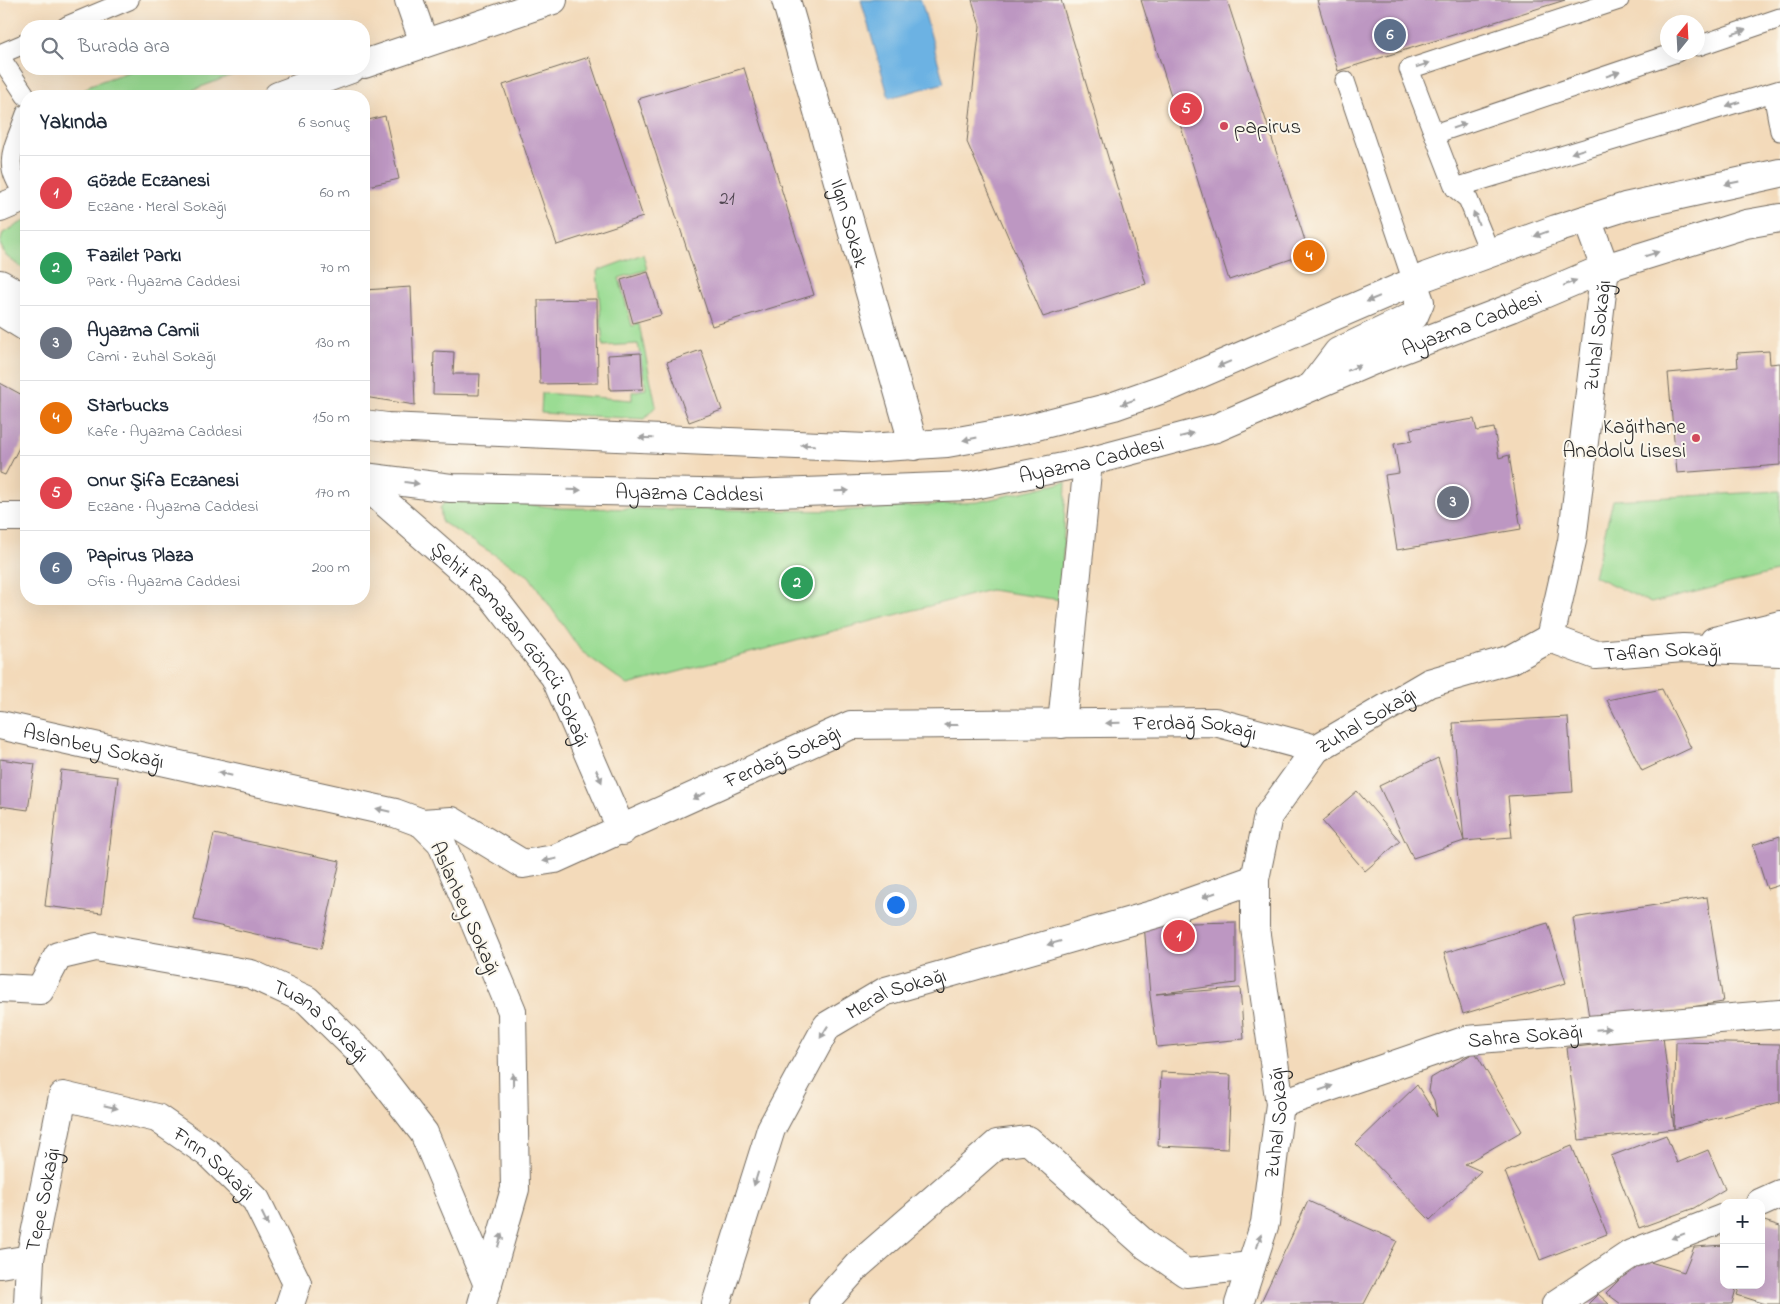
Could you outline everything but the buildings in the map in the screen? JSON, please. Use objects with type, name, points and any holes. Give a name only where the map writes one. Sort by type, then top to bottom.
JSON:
[{"type":"street","points":[[409,0],[424,43]]},
{"type":"street","points":[[370,62],[552,0]]},
{"type":"street","name":"Ilgın Sokak","points":[[786,0],[914,446]]},
{"type":"street","points":[[294,90],[335,75]]},
{"type":"street","points":[[370,425],[867,448],[948,443],[1025,428],[1114,406],[1174,385],[1412,282],[1490,253],[1625,207],[1780,173]]},
{"type":"street","name":"Ayazma Caddesi","points":[[370,478],[451,488],[750,494],[969,486],[1088,462],[1216,428],[1312,386],[1605,268],[1746,224],[1780,218]]},
{"type":"street","points":[[1588,219],[1605,268]]},
{"type":"street","name":"Zuhal Sokağı","points":[[1240,1304],[1265,1223],[1280,1104],[1255,928],[1255,879],[1268,816],[1316,749],[1428,683],[1512,659],[1550,638],[1572,541],[1605,268]]},
{"type":"street","points":[[1312,386],[1338,352],[1414,316],[1420,302],[1412,282]]},
{"type":"street","points":[[0,284],[20,296]]},
{"type":"street","points":[[0,311],[20,324]]},
{"type":"street","points":[[1062,724],[1088,462]]},
{"type":"street","name":"Şehit Ramazan Göncü Sokağı","points":[[370,489],[492,596],[555,677],[622,831]]},
{"type":"street","points":[[0,517],[20,516]]},
{"type":"street","points":[[1683,648],[1780,625]]},
{"type":"street","name":"Taflan Sokağı","points":[[1550,638],[1596,655],[1683,648],[1780,652]]},
{"type":"street","name":"Ferdağ Sokağı","points":[[422,823],[452,821],[523,864],[555,860],[851,725],[1215,722],[1316,749]]},
{"type":"street","name":"Aslanbey Sokağı","points":[[0,725],[386,811],[422,823],[441,842],[512,1011],[515,1189],[485,1294]]},
{"type":"street","name":"Meral Sokağı","points":[[716,1304],[771,1129],[827,1026],[886,992],[1159,913],[1255,879]]},
{"type":"street","name":"Tuana Sokağı","points":[[0,988],[40,990],[58,956],[96,947],[251,974],[307,1000],[366,1058],[424,1133],[485,1294]]},
{"type":"street","name":"Sahra Sokağı","points":[[1280,1104],[1467,1040],[1780,1014]]},
{"type":"street","name":"Tepe Sokağı","points":[[28,1304],[30,1259],[63,1096]]},
{"type":"street","name":"Fırın Sokağı","points":[[63,1096],[157,1118],[209,1154],[256,1200],[297,1283],[290,1304]]},
{"type":"street","points":[[823,1304],[858,1265],[997,1144],[1028,1140],[1147,1246],[1186,1273],[1251,1266]]},
{"type":"street","points":[[1765,1201],[1780,1194]]},
{"type":"street","points":[[1556,1304],[1631,1254],[1720,1220]]},
{"type":"street","points":[[0,1264],[30,1259]]},
{"type":"lane","points":[[81,20],[129,0]]},
{"type":"lane","points":[[1490,253],[1468,199],[1455,188],[1409,70],[1619,0]]},
{"type":"lane","points":[[1705,44],[1780,18]]},
{"type":"lane","points":[[20,46],[0,56],[22,90]]},
{"type":"lane","points":[[1434,134],[1660,58]]},
{"type":"lane","points":[[1345,81],[1412,282]]},
{"type":"lane","points":[[1455,188],[1776,91],[1780,131]]},
{"type":"lane","points":[[12,202],[10,165],[20,133]]},
{"type":"green space","points":[[119,75],[232,75],[193,90],[85,90],[90,85]]},
{"type":"green space","points":[[20,223],[20,266],[6,256],[0,244],[3,233]]},
{"type":"green space","points":[[643,254],[647,270],[619,278],[632,326],[639,324],[656,406],[644,419],[541,413],[542,393],[632,400],[632,392],[646,389],[638,344],[603,346],[597,271]]},
{"type":"green space","points":[[1066,482],[1061,600],[990,590],[628,685],[581,651],[529,576],[442,522],[440,508],[450,495],[560,508],[838,511],[978,502]]},
{"type":"green space","points":[[1780,491],[1780,571],[1651,603],[1594,576],[1613,500]]},
{"type":"water","points":[[861,0],[921,0],[944,83],[889,98]]},
{"type":"place","name":"Papirus Plaza","points":[[1390,35]]},
{"type":"place","name":"Onur Şifa Eczanesi","points":[[1186,109]]},
{"type":"place","name":"papirus","points":[[1224,126]]},
{"type":"place","name":"Starbucks","points":[[1309,256]]},
{"type":"place","name":"Kağıthane Anadolu Lisesi","points":[[1696,438]]},
{"type":"place","name":"Ayazma Camii","points":[[1453,502]]},
{"type":"place","name":"Fazilet Parkı","points":[[797,583]]},
{"type":"place","name":"Gözde Eczanesi","points":[[1179,936]]}]
